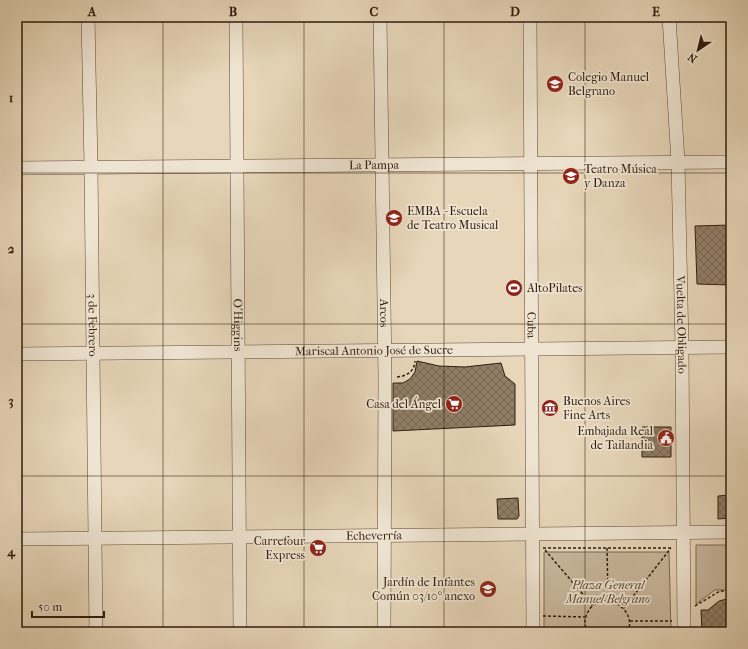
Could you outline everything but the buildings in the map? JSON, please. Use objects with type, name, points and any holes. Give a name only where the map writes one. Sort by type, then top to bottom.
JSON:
[{"type":"street","name":"3 de Febrero","points":[[88,17],[92,167],[96,632]]},
{"type":"street","name":"O'Higgins","points":[[236,17],[240,632]]},
{"type":"street","name":"Arcos","points":[[380,17],[385,377],[384,632]]},
{"type":"street","name":"Cuba","points":[[530,17],[533,632]]},
{"type":"street","name":"Vuelta de Obligado","points":[[669,17],[678,162],[685,532],[684,632]]},
{"type":"street","name":"La Pampa","points":[[17,168],[731,162]]},
{"type":"street","name":"Mariscal Antonio José de Sucre","points":[[17,354],[731,347]]},
{"type":"street","name":"Echeverría","points":[[17,539],[731,532]]},
{"type":"path","points":[[385,377],[404,376],[410,373],[415,364],[415,350]]},
{"type":"path","points":[[542,552],[546,543]]},
{"type":"path","points":[[543,548],[671,548]]},
{"type":"path","points":[[543,548],[593,606]]},
{"type":"path","points":[[607,548],[608,600]]},
{"type":"path","points":[[671,548],[675,553]]},
{"type":"path","points":[[624,608],[671,548]]},
{"type":"path","points":[[694,607],[720,591],[731,591]]},
{"type":"path","points":[[588,632],[586,629],[585,618],[593,606],[608,600],[620,604],[624,608],[630,621],[628,631],[676,632]]},
{"type":"path","points":[[541,616],[585,618]]},
{"type":"path","points":[[630,621],[676,622]]},
{"type":"path","points":[[551,632],[575,632],[586,629]]},
{"type":"green space","points":[[696,545],[731,545],[731,590],[715,590],[696,604]]},
{"type":"green space","name":"Plaza General Manuel Belgrano","points":[[544,552],[669,552],[671,632],[544,632]]},
{"type":"place","name":"Colegio Manuel Belgrano","points":[[555,84]]},
{"type":"place","name":"Teatro Música y Danza","points":[[571,176]]},
{"type":"place","name":"EMBA - Escuela de Teatro Musical","points":[[394,218]]},
{"type":"place","name":"AltoPilates","points":[[514,288]]},
{"type":"place","name":"Casa del Ángel","points":[[454,404]]},
{"type":"place","name":"Buenos Aires Fine Arts","points":[[550,408]]},
{"type":"place","name":"Embajada Real de Tailandia","points":[[666,438]]},
{"type":"place","name":"Carrefour Express","points":[[318,548]]},
{"type":"place","name":"Jardín de Infantes Común 03/10° anexo","points":[[488,589]]}]
